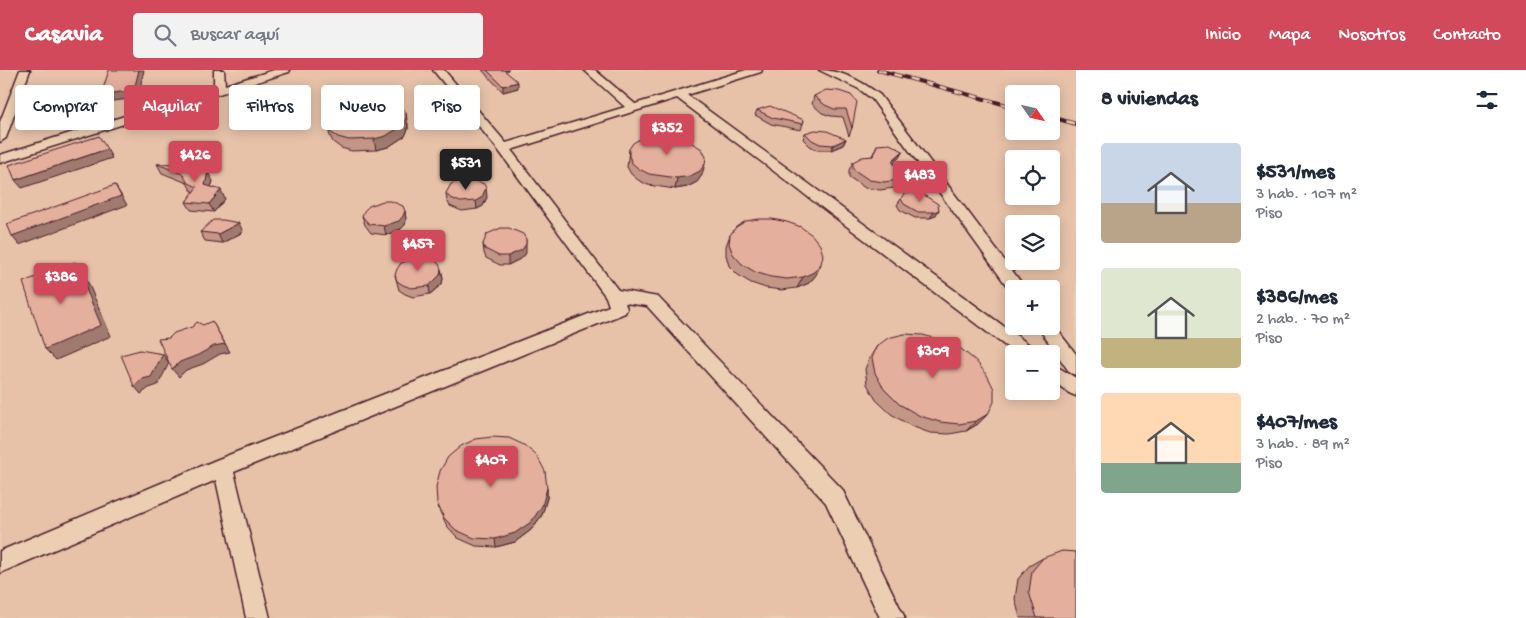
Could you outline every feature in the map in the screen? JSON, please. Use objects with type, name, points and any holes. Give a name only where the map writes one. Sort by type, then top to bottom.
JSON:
[{"type":"street","points":[[0,138],[25,70]]},
{"type":"street","points":[[219,70],[220,90]]},
{"type":"street","points":[[0,562],[223,468],[619,309],[613,295],[503,148],[438,70]]},
{"type":"street","points":[[589,70],[633,108]]},
{"type":"street","points":[[503,148],[757,70]]},
{"type":"street","points":[[824,70],[863,87],[876,97],[1011,280]]},
{"type":"street","points":[[0,159],[220,90],[246,76],[277,71]]},
{"type":"street","points":[[678,94],[1017,345]]},
{"type":"street","points":[[613,295],[652,301],[834,496],[893,618]]},
{"type":"street","points":[[1052,335],[1076,368]]},
{"type":"street","points":[[1060,376],[1076,388]]},
{"type":"street","points":[[223,468],[258,618]]},
{"type":"shaded area","points":[[0,70],[1076,70],[1076,618],[0,618]]},
{"type":"building","points":[[109,70],[139,70],[135,85],[124,85],[124,92],[114,93],[114,85],[104,85]]},
{"type":"building","points":[[487,70],[504,70],[518,82],[503,86]]},
{"type":"building","points":[[826,90],[839,91],[851,95],[857,102],[852,128],[846,109],[834,109],[825,105],[814,96]]},
{"type":"building","points":[[770,106],[804,120],[803,124],[773,118],[757,110]]},
{"type":"building","points":[[404,110],[406,112],[404,123]]},
{"type":"building","points":[[329,130],[395,130],[386,136],[374,139],[349,140],[338,137]]},
{"type":"building","points":[[815,130],[827,131],[846,139],[833,145],[820,144],[812,140],[805,133]]},
{"type":"building","points":[[661,134],[684,138],[702,149],[706,157],[705,164],[700,171],[690,176],[677,178],[649,174],[632,163],[629,149],[633,143],[640,139]]},
{"type":"building","points":[[99,136],[107,149],[15,180],[9,165]]},
{"type":"building","points":[[890,144],[903,151],[892,161],[899,172],[898,180],[884,182],[869,180],[853,169],[853,162],[862,157],[873,156],[877,145]]},
{"type":"building","points":[[188,163],[196,170],[208,172],[205,185],[221,190],[209,204],[186,202],[197,187],[187,182],[183,174],[157,164]]},
{"type":"building","points":[[464,179],[472,179],[484,184],[486,188],[482,197],[476,201],[460,202],[449,197],[446,193],[451,184]]},
{"type":"building","points":[[115,185],[121,196],[12,236],[7,224]]},
{"type":"building","points":[[912,192],[924,195],[938,204],[939,210],[934,212],[918,212],[904,204],[901,199],[904,194]]},
{"type":"building","points":[[383,201],[391,201],[403,206],[405,211],[403,216],[399,221],[384,226],[369,224],[362,216],[364,211],[369,206]]},
{"type":"building","points":[[772,219],[801,227],[812,235],[820,245],[823,255],[821,264],[814,272],[803,277],[787,279],[755,272],[742,264],[733,254],[729,244],[730,235],[736,227],[746,221]]},
{"type":"building","points":[[213,220],[239,223],[218,234],[200,232]]},
{"type":"building","points":[[501,228],[509,228],[523,234],[526,244],[522,250],[508,256],[499,256],[485,249],[483,244],[487,234]]},
{"type":"building","points":[[417,257],[433,259],[439,264],[441,269],[440,275],[429,286],[411,288],[397,281],[395,275],[401,263]]},
{"type":"building","points":[[75,262],[101,325],[45,349],[23,282]]},
{"type":"building","points":[[212,321],[225,344],[214,346],[180,362],[172,369],[158,339],[169,338],[174,333],[192,327],[197,322],[203,325]]},
{"type":"building","points":[[904,334],[923,335],[943,341],[961,349],[976,361],[987,375],[994,389],[994,402],[988,414],[976,421],[959,424],[940,422],[920,416],[899,404],[884,389],[875,373],[872,358],[877,346],[888,338]]},
{"type":"building","points":[[140,350],[163,354],[151,377],[142,379],[134,386],[121,355]]},
{"type":"building","points":[[492,437],[509,438],[524,445],[537,456],[545,471],[547,488],[542,506],[531,522],[515,533],[495,539],[474,538],[456,530],[444,518],[437,503],[436,487],[440,471],[448,457],[461,446],[476,439]]},
{"type":"building","points":[[1062,551],[1076,552],[1076,618],[1037,618],[1029,592],[1032,571],[1043,558]]},
{"type":"railway","points":[[878,70],[1005,105]]},
{"type":"railway","points":[[1060,120],[1076,124]]}]
